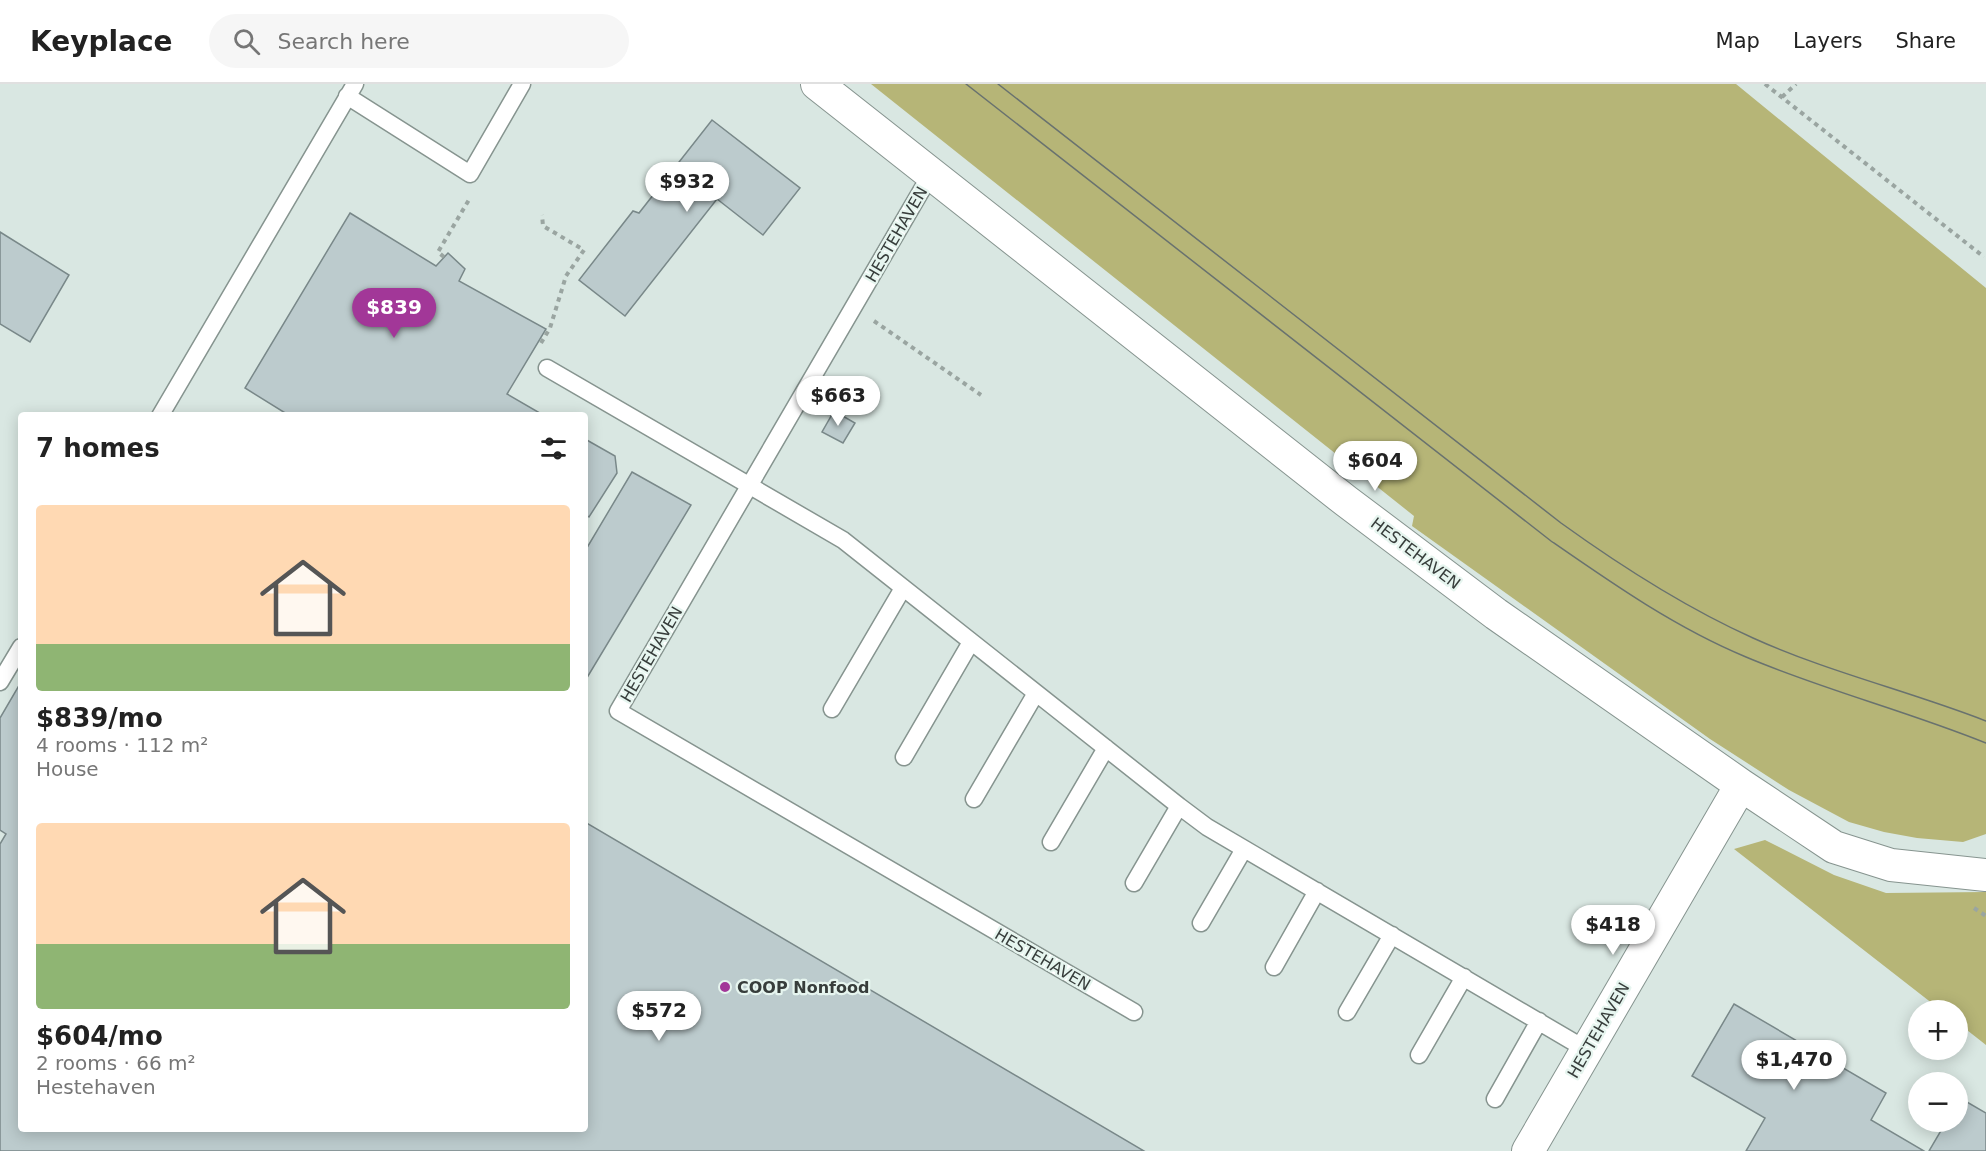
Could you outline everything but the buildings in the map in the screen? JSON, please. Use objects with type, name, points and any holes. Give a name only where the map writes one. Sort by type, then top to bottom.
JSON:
[{"type":"street","name":"HESTEHAVEN","points":[[817,84],[1346,501],[1496,614],[1834,847],[1891,865],[1971,873],[1986,860]]},
{"type":"street","name":"HESTEHAVEN","points":[[1528,1151],[1741,785]]},
{"type":"lane","points":[[162,412],[351,90],[470,174],[522,84]]},
{"type":"lane","name":"HESTEHAVEN","points":[[931,174],[618,711],[1134,1012]]},
{"type":"lane","points":[[547,368],[843,540],[1207,827],[1587,1050]]},
{"type":"lane","points":[[832,709],[903,588]]},
{"type":"lane","points":[[904,757],[971,642]]},
{"type":"lane","points":[[0,682],[18,652]]},
{"type":"lane","points":[[974,799],[1036,693]]},
{"type":"lane","points":[[1051,842],[1106,748]]},
{"type":"lane","points":[[1134,883],[1179,806]]},
{"type":"lane","points":[[1201,923],[1244,849]]},
{"type":"lane","points":[[1274,967],[1317,891]]},
{"type":"lane","points":[[1347,1012],[1392,935]]},
{"type":"lane","points":[[1419,1056],[1464,977]]},
{"type":"lane","points":[[1495,1099],[1539,1021]]},
{"type":"path","points":[[1765,84],[1984,257]]},
{"type":"path","points":[[1782,97],[1796,84]]},
{"type":"path","points":[[542,215],[543,226],[584,250],[566,276],[550,328],[532,358],[547,368]]},
{"type":"path","points":[[854,307],[981,395]]},
{"type":"shaded area","points":[[871,84],[1736,84],[1986,288],[1986,834],[1963,842],[1917,838],[1849,822],[1789,790],[1710,739],[1412,526],[1414,516]]},
{"type":"shaded area","points":[[1765,840],[1834,875],[1886,893],[1986,892],[1986,1045],[1968,1031],[1968,1000],[1928,1000],[1734,849]]},
{"type":"tram line","points":[[966,84],[1551,541],[1621,589],[1695,633],[1746,657],[1986,743]]},
{"type":"tram line","points":[[998,84],[1561,523],[1630,571],[1702,613],[1781,650],[1986,721]]},
{"type":"place","name":"COOP Nonfood","points":[[725,987]]}]
